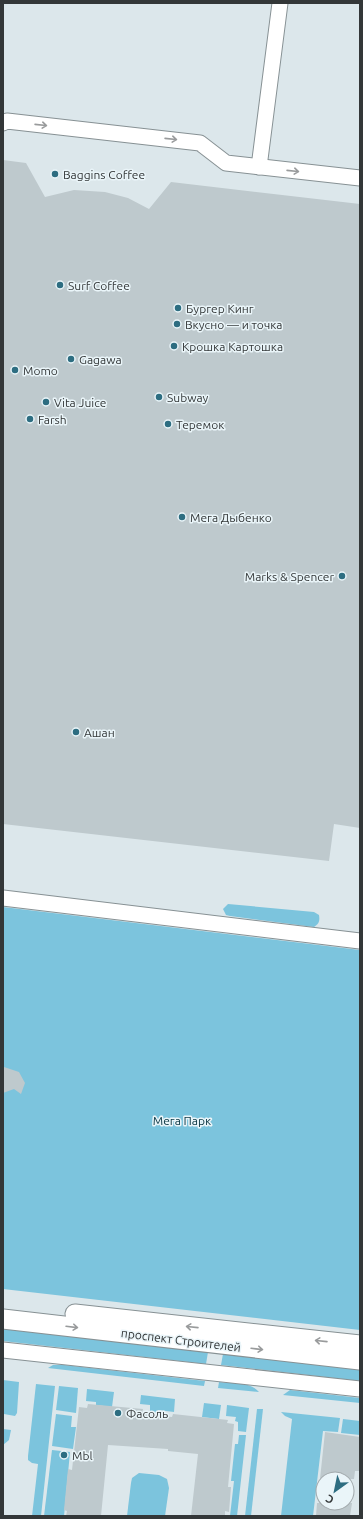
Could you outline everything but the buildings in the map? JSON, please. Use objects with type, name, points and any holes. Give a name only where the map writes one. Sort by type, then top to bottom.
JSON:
[{"type":"street","points":[[259,167],[280,3]]},
{"type":"street","points":[[3,123],[7,121],[200,143],[226,163],[360,178]]},
{"type":"street","points":[[3,898],[360,941]]},
{"type":"street","name":"проспект Строителей","points":[[3,1307],[360,1345]]},
{"type":"street","name":"проспект Строителей","points":[[3,1319],[360,1360]]},
{"type":"street","points":[[3,1350],[360,1389]]},
{"type":"green space","points":[[228,904],[314,912],[319,915],[319,921],[314,927],[230,916],[226,915],[223,909]]},
{"type":"green space","name":"Мега Парк","points":[[3,907],[360,950],[360,1330],[3,1289]]},
{"type":"green space","points":[[3,1329],[208,1352],[206,1364],[3,1341]]},
{"type":"green space","points":[[223,1354],[360,1370],[360,1381],[221,1365]]},
{"type":"green space","points":[[53,1365],[205,1381],[204,1386],[48,1368]]},
{"type":"green space","points":[[3,1380],[19,1382],[17,1413],[15,1416],[4,1414],[3,1418]]},
{"type":"green space","points":[[219,1382],[251,1386],[259,1392],[218,1388]]},
{"type":"green space","points":[[36,1384],[55,1386],[41,1516],[32,1516],[38,1464],[32,1463],[28,1460]]},
{"type":"green space","points":[[59,1386],[78,1388],[76,1413],[56,1410]]},
{"type":"green space","points":[[87,1389],[114,1392],[112,1407],[96,1405],[96,1402],[86,1401]]},
{"type":"green space","points":[[290,1390],[360,1398],[360,1403],[283,1395]]},
{"type":"green space","points":[[141,1395],[175,1399],[174,1412],[158,1410],[157,1413],[150,1411],[150,1405],[140,1404]]},
{"type":"green space","points":[[204,1403],[221,1405],[219,1419],[202,1417]]},
{"type":"green space","points":[[227,1405],[249,1408],[246,1432],[238,1431],[238,1422],[235,1421],[236,1417],[226,1416]]},
{"type":"green space","points":[[257,1409],[263,1409],[251,1516],[245,1516]]},
{"type":"green space","points":[[281,1412],[340,1418],[338,1432],[323,1431],[318,1471],[315,1471],[315,1499],[313,1516],[281,1516],[292,1419],[285,1416]]},
{"type":"green space","points":[[56,1414],[72,1416],[71,1427],[76,1427],[73,1449],[52,1446]]},
{"type":"green space","points":[[343,1419],[360,1421],[360,1435],[341,1433]]},
{"type":"green space","points":[[3,1429],[11,1430],[9,1440],[3,1445]]},
{"type":"green space","points":[[239,1435],[246,1435],[237,1516],[230,1516],[234,1481],[231,1481],[235,1444],[238,1444]]},
{"type":"green space","points":[[52,1450],[70,1452],[64,1516],[44,1516]]},
{"type":"green space","points":[[139,1473],[159,1475],[167,1479],[169,1488],[165,1516],[127,1516],[132,1478]]},
{"type":"place","name":"Baggins Coffee","points":[[55,174]]},
{"type":"place","name":"Surf Coffee","points":[[60,285]]},
{"type":"place","name":"Бургер Кинг","points":[[178,308]]},
{"type":"place","name":"Вкусно — и точка","points":[[177,324]]},
{"type":"place","name":"Крошка Картошка","points":[[174,346]]},
{"type":"place","name":"Gagawa","points":[[71,359]]},
{"type":"place","name":"Momo","points":[[15,370]]},
{"type":"place","name":"Subway","points":[[159,397]]},
{"type":"place","name":"Vita Juice","points":[[46,402]]},
{"type":"place","name":"Farsh","points":[[30,419]]},
{"type":"place","name":"Теремок","points":[[168,424]]},
{"type":"place","name":"Мега Дыбенко","points":[[182,517]]},
{"type":"place","name":"Marks & Spencer","points":[[342,576]]},
{"type":"place","name":"Ашан","points":[[76,732]]},
{"type":"place","name":"Фасоль","points":[[118,1413]]},
{"type":"place","name":"Mbl","points":[[64,1455]]}]
